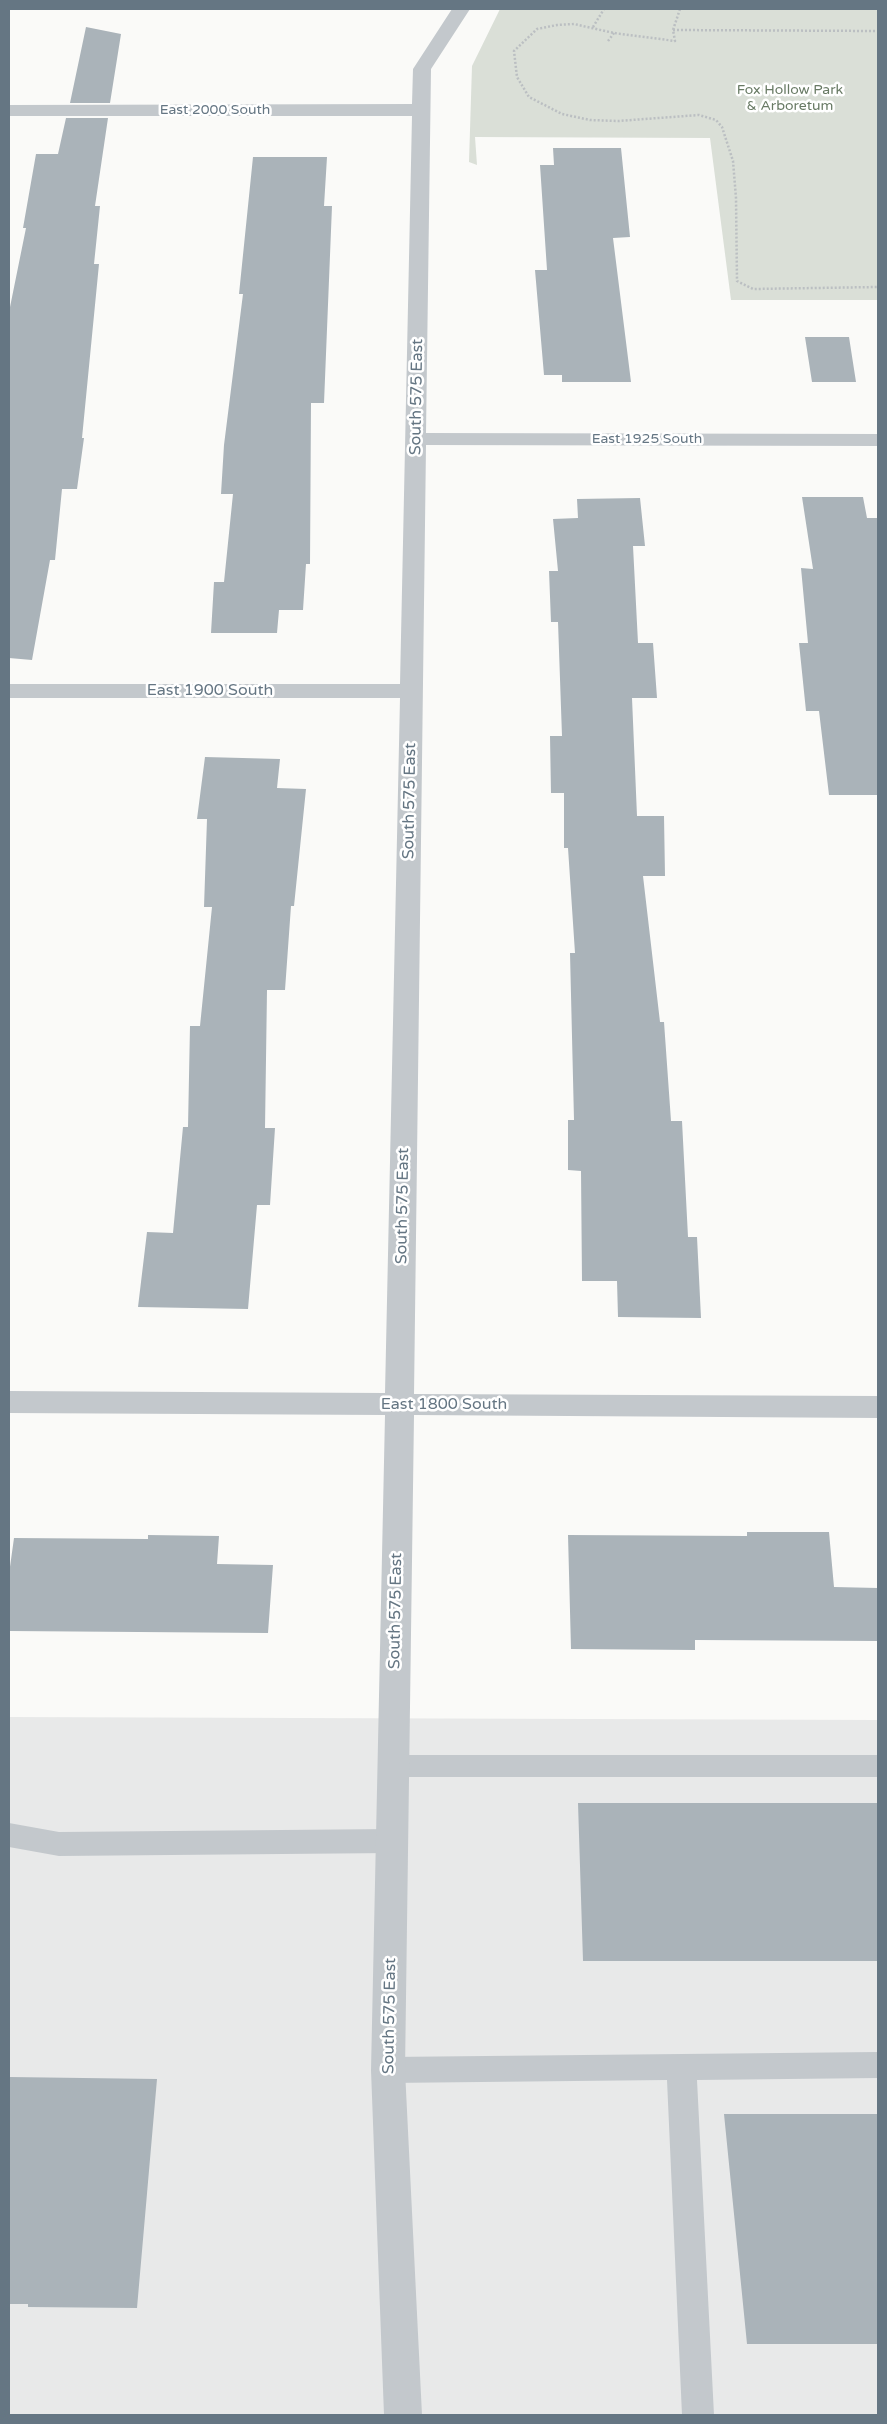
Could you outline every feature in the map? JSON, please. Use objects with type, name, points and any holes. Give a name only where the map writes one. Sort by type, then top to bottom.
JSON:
[{"type":"street","name":"South 575 East","points":[[403,2415],[388,2070],[422,69],[461,9]]},
{"type":"street","name":"East 2000 South","points":[[9,110],[422,110]]},
{"type":"street","name":"East 1925 South","points":[[416,439],[878,440]]},
{"type":"street","name":"East 1900 South","points":[[9,691],[412,691]]},
{"type":"street","name":"East 1800 South","points":[[9,1402],[878,1408]]},
{"type":"lane","points":[[394,1766],[878,1766]]},
{"type":"lane","points":[[9,1835],[59,1844],[393,1841]]},
{"type":"lane","points":[[388,2070],[878,2065]]},
{"type":"lane","points":[[681,2067],[698,2415]]},
{"type":"path","points":[[593,27],[604,9]]},
{"type":"path","points":[[680,9],[673,30],[675,41],[614,33],[574,24],[537,29],[514,52],[517,77],[529,98],[562,114],[590,120],[618,121],[698,115],[716,120],[722,127],[733,162],[736,198],[737,281],[753,289],[878,287]]},
{"type":"path","points":[[673,30],[878,31]]},
{"type":"path","points":[[608,41],[614,33]]},
{"type":"shaded area","points":[[9,1717],[878,1720],[878,2415],[9,2415]]},
{"type":"green space","name":"Fox Hollow Park & Arboretum","points":[[500,9],[878,9],[878,300],[731,300],[710,138],[475,137],[477,165],[469,162],[472,66]]},
{"type":"building","points":[[86,27],[121,34],[110,103],[70,103]]},
{"type":"building","points":[[66,118],[108,118],[95,206],[100,206],[94,264],[99,264],[82,438],[84,438],[77,489],[62,489],[55,560],[50,560],[32,660],[9,658],[9,312],[26,228],[23,228],[36,154],[58,154]]},
{"type":"building","points":[[553,148],[621,148],[630,237],[613,238],[631,382],[562,382],[562,375],[544,375],[535,270],[547,270],[540,165],[554,165]]},
{"type":"building","points":[[253,157],[327,157],[324,206],[332,206],[324,403],[311,403],[310,564],[306,564],[303,610],[279,610],[277,633],[211,633],[214,582],[224,582],[233,494],[221,494],[224,445],[243,294],[239,294]]},
{"type":"building","points":[[805,337],[849,337],[856,382],[812,382]]},
{"type":"building","points":[[802,497],[863,497],[867,518],[878,518],[878,795],[829,795],[819,711],[806,711],[799,643],[808,643],[801,568],[813,569]]},
{"type":"building","points":[[640,498],[645,546],[633,546],[638,643],[653,643],[657,698],[632,698],[637,816],[664,816],[665,876],[643,876],[660,1022],[664,1022],[671,1121],[682,1121],[688,1237],[697,1237],[701,1318],[618,1317],[617,1281],[582,1281],[581,1171],[568,1170],[568,1120],[574,1120],[570,953],[575,953],[568,848],[564,848],[564,793],[551,793],[550,736],[562,736],[558,622],[551,622],[549,571],[558,571],[553,519],[578,518],[577,499]]},
{"type":"building","points":[[205,757],[280,759],[277,788],[306,789],[294,906],[291,906],[285,990],[267,990],[265,1128],[275,1128],[270,1205],[257,1205],[248,1309],[138,1307],[147,1232],[173,1233],[183,1127],[188,1127],[190,1026],[200,1026],[212,907],[204,907],[207,819],[197,819]]},
{"type":"building","points":[[747,1532],[829,1532],[834,1587],[878,1588],[878,1641],[695,1640],[695,1650],[571,1649],[568,1535],[747,1536]]},
{"type":"building","points":[[148,1535],[219,1536],[217,1564],[273,1565],[268,1633],[9,1631],[9,1574],[14,1538],[148,1539]]},
{"type":"building","points":[[578,1803],[878,1803],[878,1961],[583,1961]]},
{"type":"building","points":[[9,2077],[157,2079],[137,2308],[28,2307],[28,2304],[9,2304]]},
{"type":"building","points":[[724,2114],[878,2114],[878,2344],[747,2344]]}]
